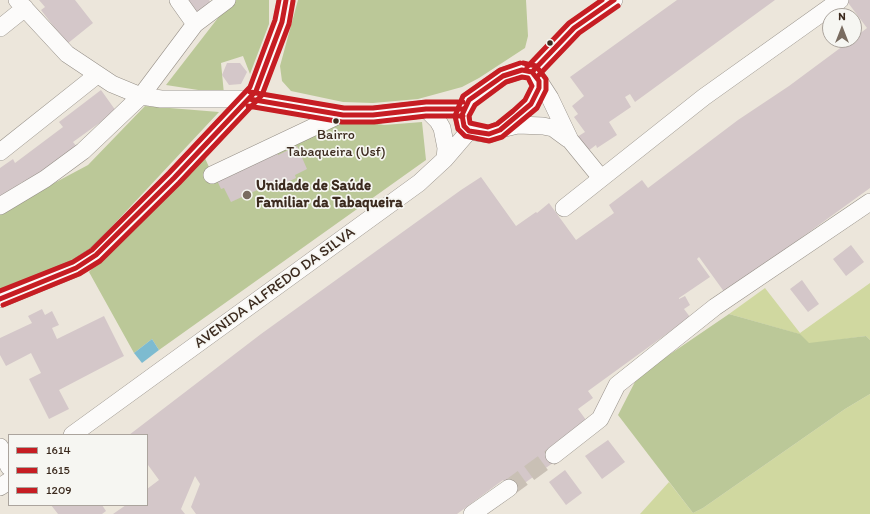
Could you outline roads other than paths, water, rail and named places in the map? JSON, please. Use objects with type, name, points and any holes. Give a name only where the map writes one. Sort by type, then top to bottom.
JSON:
[{"type":"street","points":[[178,0],[195,24]]},
{"type":"street","points":[[0,206],[45,179],[83,151],[141,96],[195,24],[227,0]]},
{"type":"street","points":[[0,299],[76,268],[96,255],[174,178],[256,90],[282,22],[286,0]]},
{"type":"street","points":[[536,77],[574,28],[614,0]]},
{"type":"street","points":[[564,208],[704,97],[840,0]]},
{"type":"street","points":[[0,28],[21,4],[67,54],[97,75],[141,96],[161,99],[249,99],[339,115],[373,115],[426,109],[463,109]]},
{"type":"street","points":[[570,140],[553,128],[543,126],[518,125],[489,134],[469,131],[462,121],[463,109],[474,96],[503,76],[522,70],[536,77],[550,98],[552,107],[570,140],[601,178]]},
{"type":"street","points":[[0,152],[97,75]]},
{"type":"street","points":[[500,130],[518,116],[530,104],[539,88],[536,77]]},
{"type":"street","points":[[426,109],[438,121],[442,128],[446,148],[445,159]]},
{"type":"street","points":[[212,175],[339,115]]},
{"type":"street","name":"AVENIDA ALFREDO DA SILVA","points":[[73,434],[419,183],[445,159],[469,131]]},
{"type":"street","points":[[554,455],[600,419],[617,385],[715,307],[870,202]]},
{"type":"street","points":[[0,447],[8,465]]},
{"type":"street","points":[[0,488],[8,481]]},
{"type":"street","points":[[472,514],[509,488]]},
{"type":"water","points":[[152,339],[159,350],[142,363],[134,353]]},
{"type":"tunnel","points":[[509,488],[554,455]]},
{"type":"place","name":"Bairro Tabaqueira (Usf)","points":[[336,121]]},
{"type":"place","name":"Unidade de Saúde Familiar da Tabaqueira","points":[[247,195]]}]
